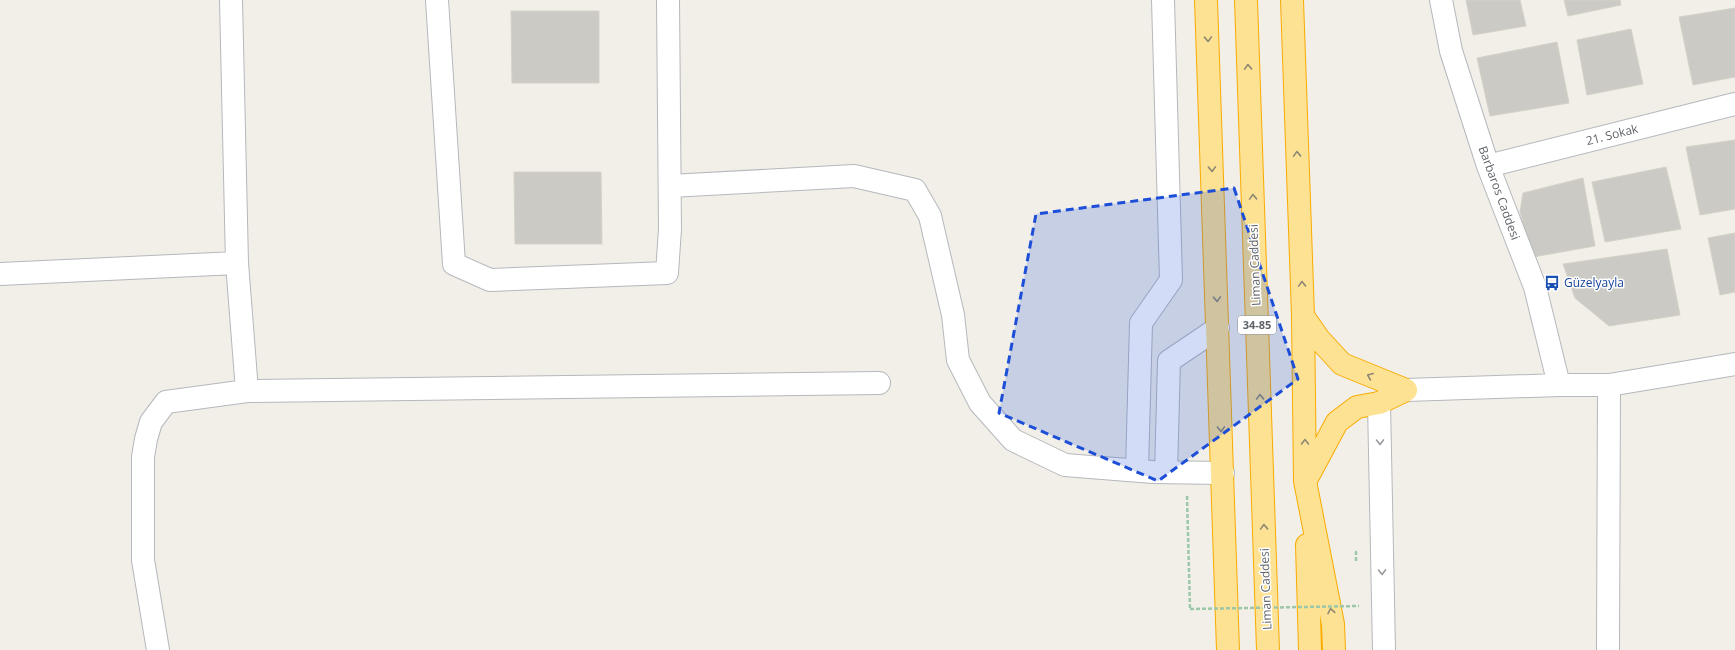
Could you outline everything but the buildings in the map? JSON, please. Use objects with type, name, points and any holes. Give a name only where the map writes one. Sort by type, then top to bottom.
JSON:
[{"type":"highway","points":[[1206,0],[1228,650]]},
{"type":"highway","name":"Liman Caddesi","points":[[1246,0],[1268,650]]},
{"type":"highway","points":[[1292,0],[1303,316],[1305,481],[1310,650]]},
{"type":"highway","points":[[1303,316],[1319,339],[1342,364],[1406,390]]},
{"type":"highway","points":[[1334,650],[1333,624],[1305,481],[1337,422],[1357,407],[1379,403],[1406,390]]},
{"type":"street","points":[[231,0],[237,263],[247,391]]},
{"type":"street","points":[[437,0],[454,264],[490,280],[667,273],[670,229],[668,0]]},
{"type":"street","points":[[1137,470],[1141,322],[1171,280],[1163,0]]},
{"type":"street","name":"Barbaros Caddesi","points":[[1441,0],[1451,51],[1488,166],[1534,287],[1559,385]]},
{"type":"street","name":"21. Sokak","points":[[1488,166],[1735,104]]},
{"type":"street","points":[[670,186],[854,176],[915,190],[930,216],[952,315],[958,360],[980,403],[1013,440],[1065,465],[1222,474]]},
{"type":"street","points":[[0,274],[237,263]]},
{"type":"street","points":[[1176,472],[1169,361],[1218,328]]},
{"type":"street","points":[[1406,390],[1559,385],[1609,385],[1735,364]]},
{"type":"street","points":[[158,650],[143,560],[143,457],[146,439],[152,422],[166,402],[247,391],[879,383]]},
{"type":"street","points":[[1608,650],[1609,385]]},
{"type":"street","points":[[1379,403],[1384,650]]},
{"type":"path","points":[[1176,472],[1190,609],[1359,606]]},
{"type":"highlighted area","points":[[1234,188],[1298,379],[1158,481],[999,413],[1036,214]]},
{"type":"place","name":"Güzelyayla","points":[[1552,283]]}]
